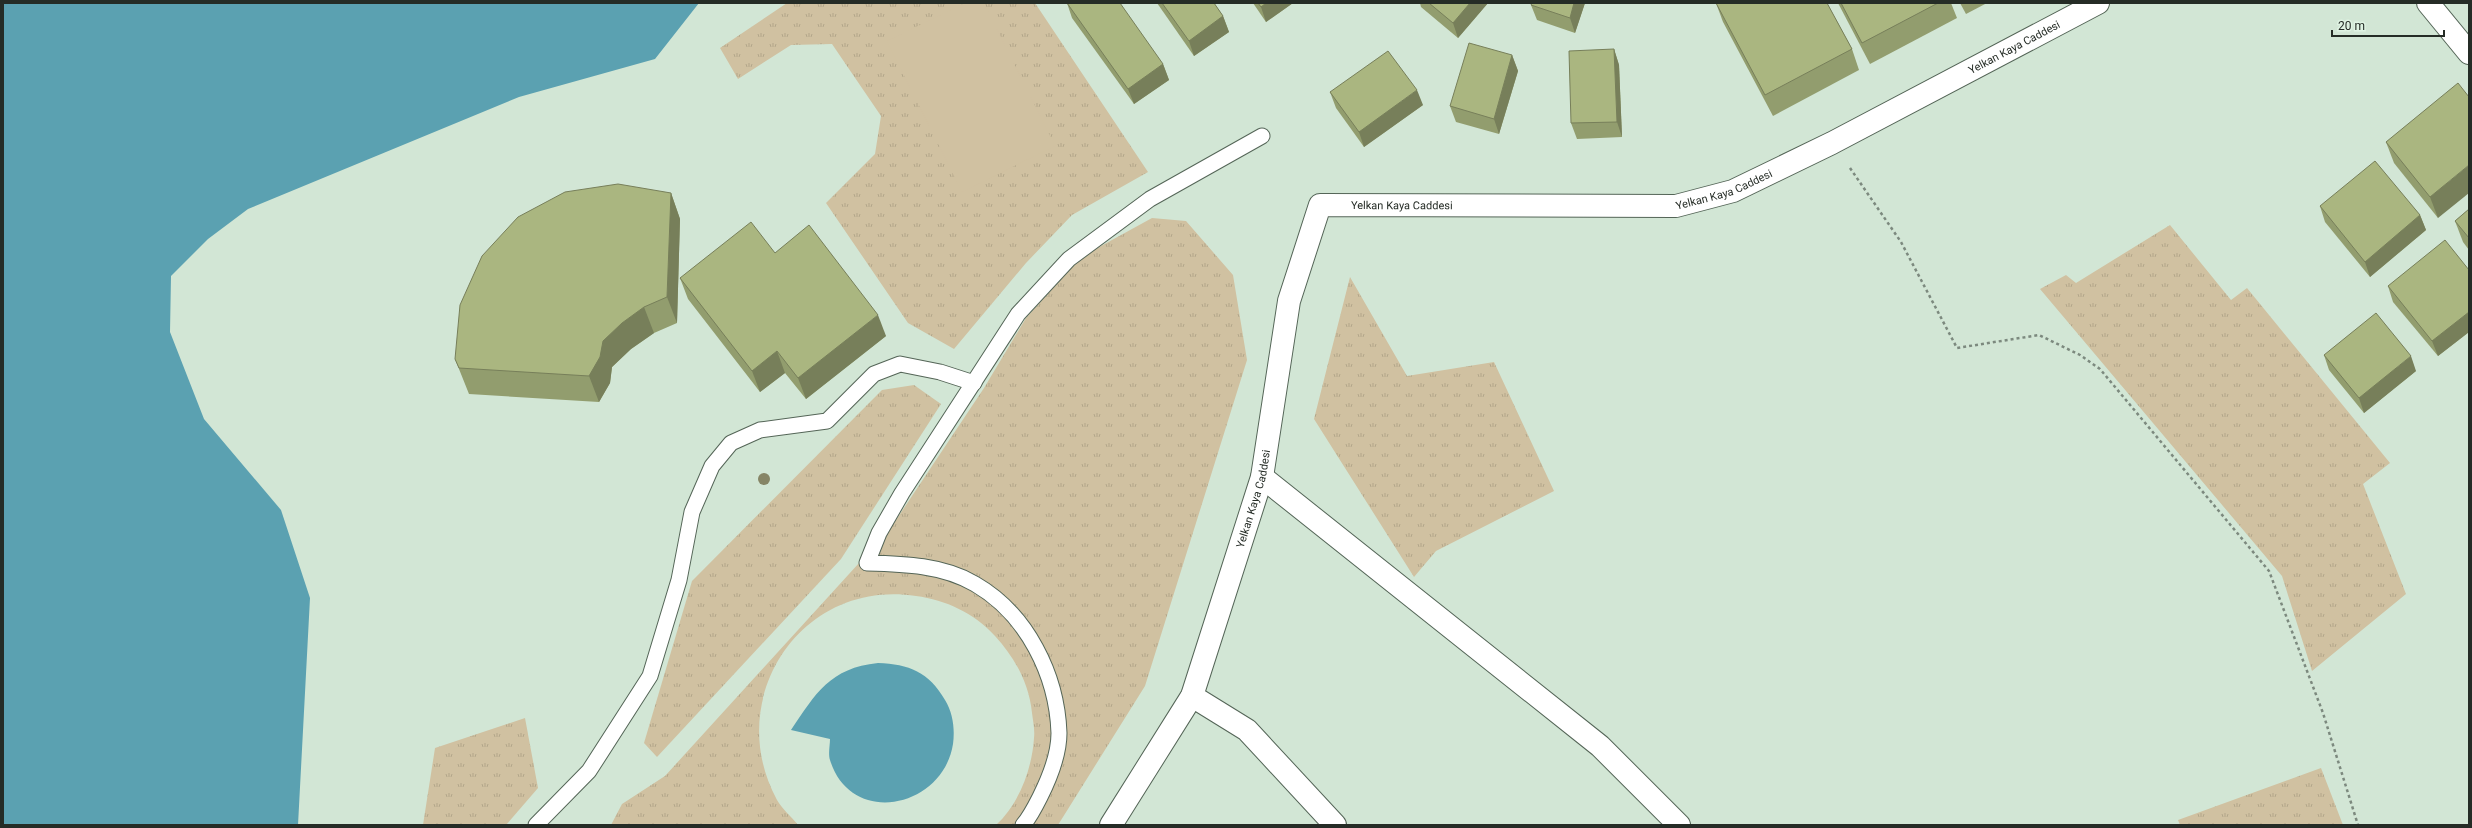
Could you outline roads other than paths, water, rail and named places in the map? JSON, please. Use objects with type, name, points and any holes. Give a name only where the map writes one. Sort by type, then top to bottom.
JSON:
[{"type":"street","name":"Yelkan Kaya Caddesi","points":[[1111,825],[1192,696],[1262,477],[1289,301],[1320,205],[1676,206],[1733,191],[1832,143],[2098,3]]},
{"type":"street","points":[[2428,3],[2469,53]]},
{"type":"street","points":[[1262,477],[1600,746],[1679,825]]},
{"type":"street","points":[[1192,696],[1248,730],[1335,825]]},
{"type":"lane","points":[[1023,825],[1029,819],[1050,777],[1059,734],[1051,683],[1031,640],[1013,613],[975,584],[938,569],[867,563],[879,534],[902,494],[1018,314],[1069,259],[1150,199],[1262,136]]},
{"type":"lane","points":[[536,825],[589,771],[650,676],[679,580],[692,512],[712,466],[731,443],[760,430],[827,421],[874,374],[900,364],[940,372],[974,383]]},
{"type":"water","points":[[3,3],[699,3],[655,59],[519,97],[248,209],[208,239],[171,276],[170,332],[204,419],[281,510],[310,598],[298,825],[3,825]]},
{"type":"water","points":[[878,663],[899,665],[917,671],[925,676],[939,690],[950,710],[953,721],[953,744],[946,766],[933,783],[915,795],[896,802],[876,802],[857,795],[841,781],[829,758],[830,739],[791,730],[808,705],[826,684],[848,670]]}]
